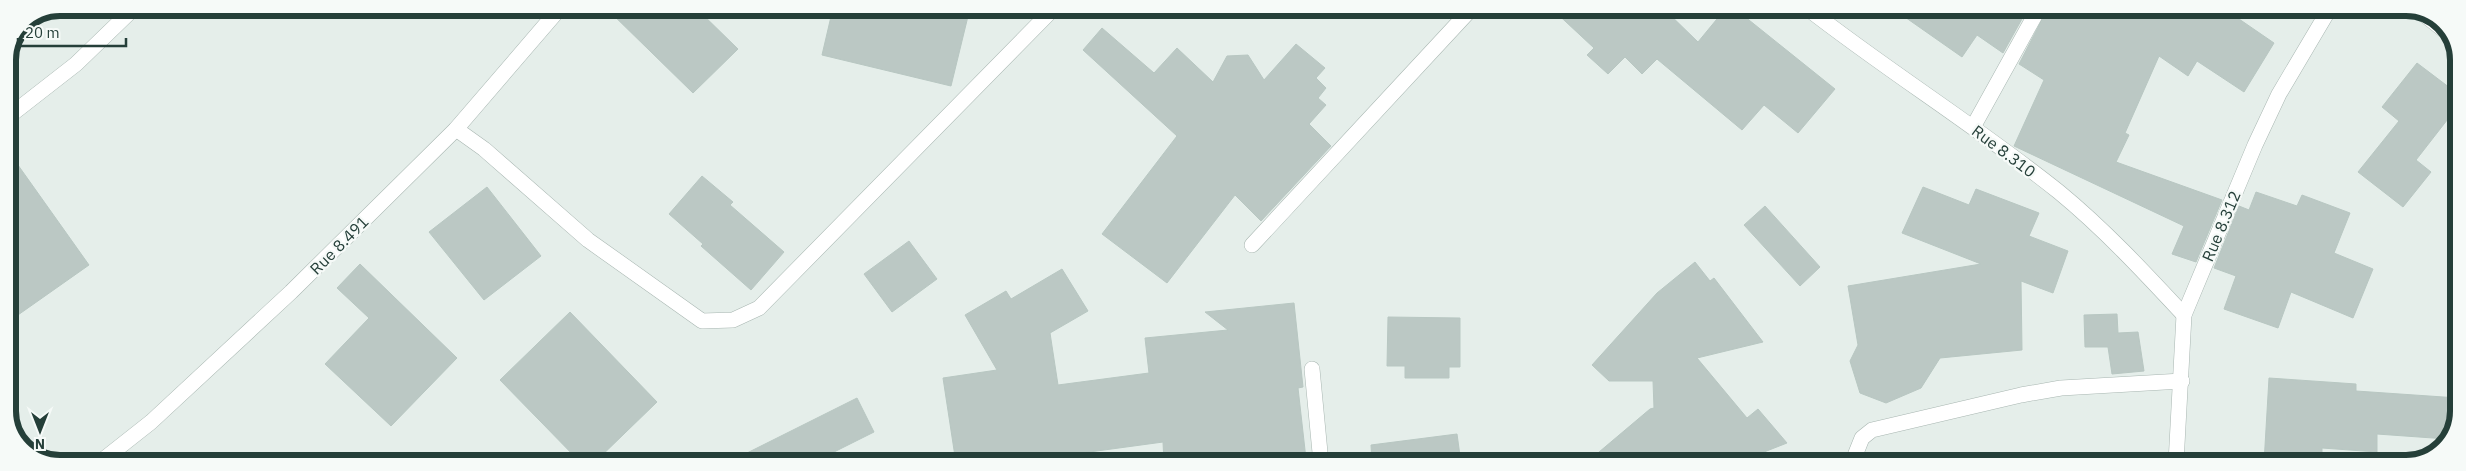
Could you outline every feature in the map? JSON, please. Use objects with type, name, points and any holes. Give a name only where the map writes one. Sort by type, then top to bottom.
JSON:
[{"type":"street","points":[[16,111],[76,64],[126,16]]},
{"type":"street","name":"Rue 8.491","points":[[108,455],[151,422],[263,318],[456,129],[553,16]]},
{"type":"street","points":[[456,129],[484,149],[588,240],[702,321],[733,320],[759,308],[1046,16]]},
{"type":"street","points":[[1252,245],[1465,16]]},
{"type":"street","name":"Rue 8.310","points":[[1818,16],[1973,127],[2074,205],[2115,242],[2184,315]]},
{"type":"street","points":[[1973,127],[2035,16]]},
{"type":"street","name":"Rue 8.312","points":[[2177,455],[2184,315],[2255,145],[2279,94],[2325,16]]},
{"type":"street","points":[[1312,370],[1320,455]]},
{"type":"street","points":[[1855,455],[1862,438],[1872,430],[2020,395],[2053,390],[2182,381]]},
{"type":"building","points":[[614,16],[704,16],[738,49],[693,93]]},
{"type":"building","points":[[831,16],[968,16],[951,86],[822,55]]},
{"type":"building","points":[[1560,16],[1671,16],[1698,42],[1719,16],[1744,16],[1835,89],[1798,133],[1764,105],[1742,130],[1657,59],[1642,74],[1625,57],[1608,74],[1587,55],[1594,48]]},
{"type":"building","points":[[1903,16],[2024,16],[2003,53],[1977,35],[1962,57]]},
{"type":"building","points":[[2044,16],[2235,16],[2274,43],[2244,92],[2197,61],[2188,76],[2159,56],[2125,133],[2129,135],[2116,162],[2222,200],[2196,262],[2172,254],[2184,226],[2014,146],[2044,80],[2019,64]]},
{"type":"building","points":[[1102,28],[1154,73],[1177,48],[1213,82],[1227,56],[1248,55],[1264,80],[1296,44],[1325,68],[1316,78],[1326,88],[1318,98],[1326,105],[1309,124],[1331,146],[1261,221],[1235,195],[1167,283],[1102,234],[1177,136],[1083,50]]},
{"type":"building","points":[[2417,63],[2450,88],[2450,116],[2416,160],[2431,172],[2403,207],[2358,172],[2399,121],[2382,107]]},
{"type":"building","points":[[16,162],[89,265],[16,316]]},
{"type":"building","points":[[702,176],[733,202],[730,205],[784,252],[751,290],[701,246],[703,244],[669,214]]},
{"type":"building","points":[[487,187],[541,256],[484,300],[429,232]]},
{"type":"building","points":[[1923,187],[1969,205],[1976,189],[2039,213],[2029,236],[2068,251],[2053,293],[2021,281],[2022,350],[1940,358],[1921,388],[1886,403],[1860,393],[1850,361],[1858,345],[1848,286],[1981,264],[1902,233]]},
{"type":"building","points":[[2256,192],[2297,206],[2302,195],[2350,213],[2334,253],[2373,269],[2353,318],[2291,292],[2278,328],[2224,309],[2236,276],[2214,268],[2239,206],[2249,210]]},
{"type":"building","points":[[1765,206],[1820,267],[1800,286],[1744,225]]},
{"type":"building","points":[[909,241],[937,279],[892,312],[864,274]]},
{"type":"building","points":[[1695,262],[1710,281],[1714,278],[1763,342],[1697,358],[1747,418],[1758,409],[1787,443],[1756,455],[1595,455],[1650,409],[1654,408],[1653,381],[1609,381],[1592,365],[1657,293]]},
{"type":"building","points":[[360,264],[457,358],[391,426],[325,364],[369,318],[337,288]]},
{"type":"building","points":[[1062,269],[1088,311],[1050,333],[1058,385],[1149,373],[1145,338],[1228,330],[1205,312],[1294,303],[1303,387],[1298,388],[1306,455],[1164,455],[1163,442],[1082,453],[1082,455],[955,455],[943,378],[997,370],[965,315],[1006,291],[1011,299]]},
{"type":"building","points":[[570,312],[657,402],[602,455],[573,455],[500,380]]},
{"type":"building","points":[[2117,314],[2118,333],[2138,332],[2144,371],[2112,374],[2108,347],[2085,347],[2084,315]]},
{"type":"building","points":[[1388,317],[1460,318],[1460,367],[1449,367],[1449,378],[1405,378],[1405,366],[1387,366]]},
{"type":"building","points":[[2269,378],[2356,384],[2356,391],[2450,397],[2449,419],[2440,439],[2377,434],[2377,452],[2322,448],[2322,455],[2264,455]]},
{"type":"building","points":[[857,398],[874,432],[828,455],[743,455]]},
{"type":"building","points":[[1457,434],[1460,455],[1372,455],[1371,445]]}]
